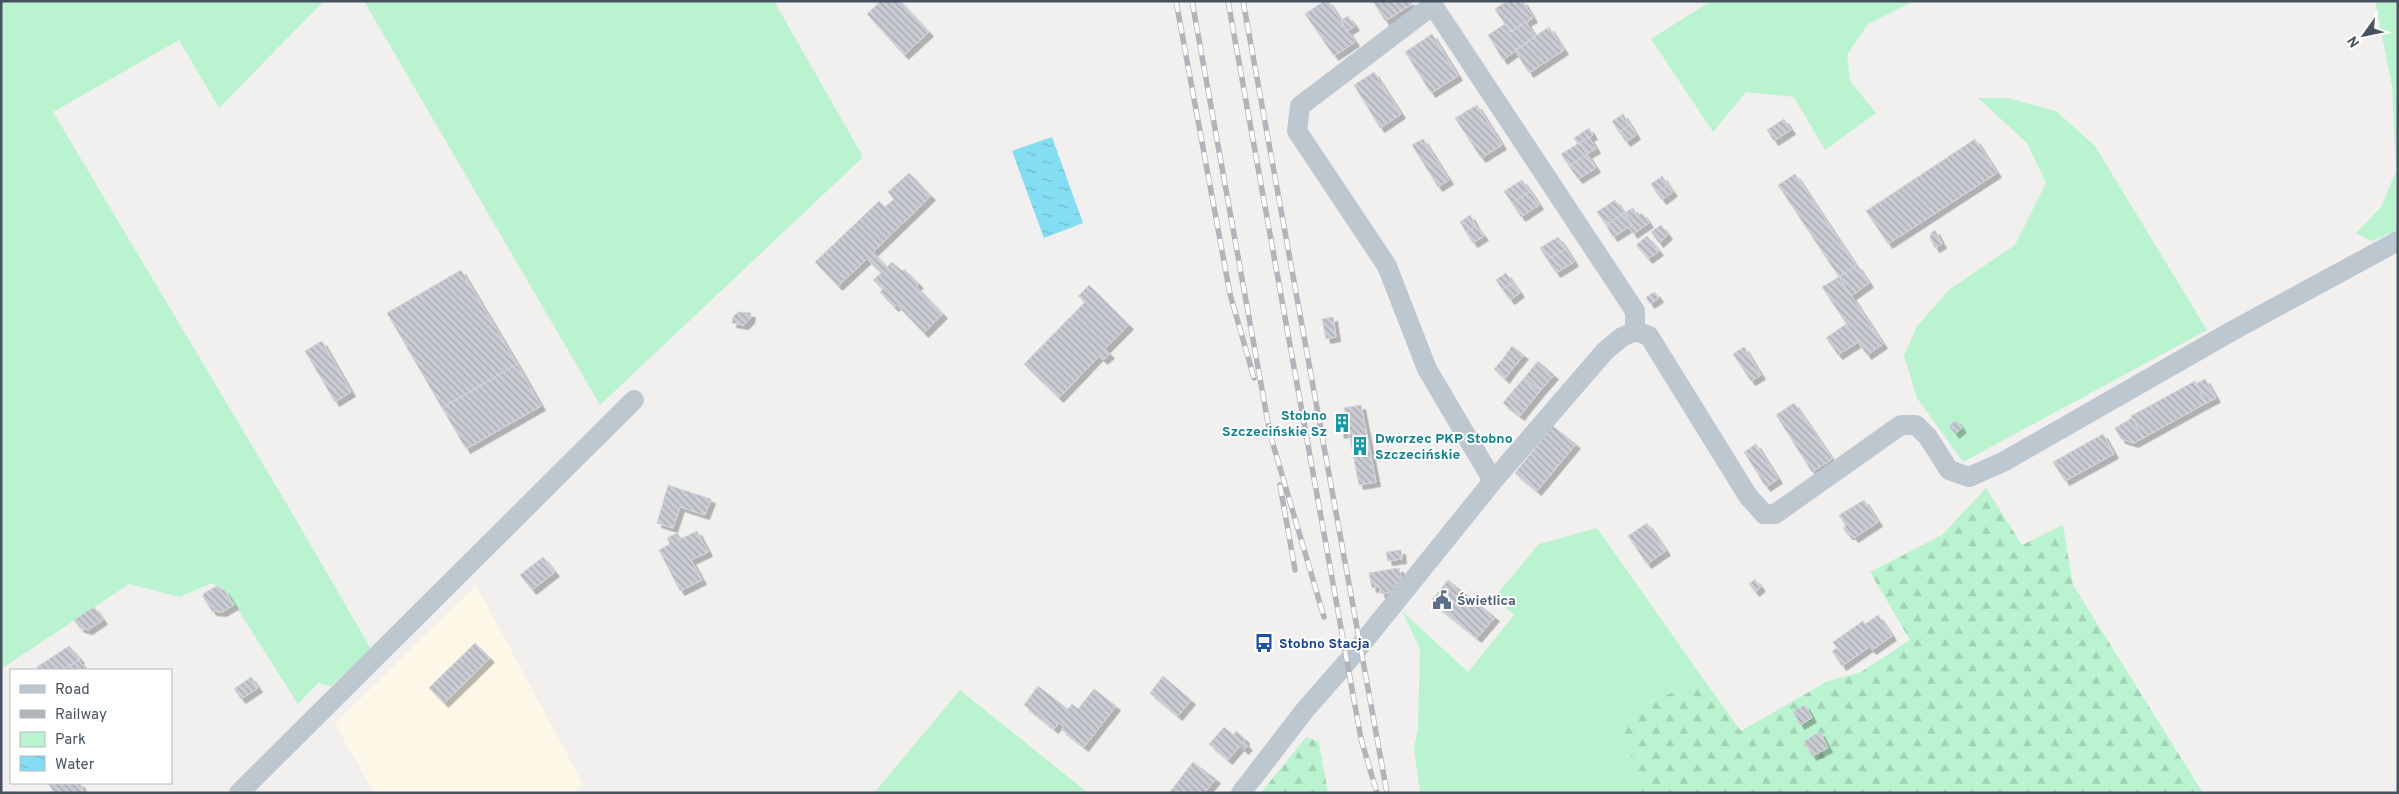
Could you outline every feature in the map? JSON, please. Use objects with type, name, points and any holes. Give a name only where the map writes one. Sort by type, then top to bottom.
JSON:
[{"type":"street","points":[[1493,481],[1426,369],[1387,266],[1297,131],[1300,106],[1431,3],[1635,312],[1635,331]]},
{"type":"street","points":[[1241,793],[1305,710],[1347,662],[1493,481],[1605,352],[1622,337],[1635,331],[1650,336],[1757,508],[1764,514],[1775,514],[1901,426],[1916,425],[1928,437],[1949,470],[1969,476],[2003,462],[2232,332],[2398,241]]},
{"type":"street","points":[[239,793],[634,400]]},
{"type":"shaded area","points":[[476,585],[583,784],[574,793],[374,793],[335,724]]},
{"type":"green space","points":[[1,1],[324,1],[219,108],[179,40],[53,112],[371,649],[331,686],[318,683],[298,704],[226,591],[212,583],[180,597],[129,584],[1,669]]},
{"type":"green space","points":[[364,1],[774,1],[862,155],[860,160],[600,405]]},
{"type":"green space","points":[[1711,1],[1914,1],[1868,24],[1847,55],[1850,81],[1876,113],[1825,150],[1794,97],[1746,92],[1713,132],[1651,39]]},
{"type":"green space","points":[[2375,1],[2398,1],[2398,230],[2372,241],[2356,233],[2381,207],[2396,171],[2392,86]]},
{"type":"green space","points":[[1978,98],[2008,98],[2056,111],[2095,146],[2207,330],[1963,462],[1917,398],[1904,356],[1917,326],[1950,289],[2015,245],[2046,183],[2027,143]]},
{"type":"green space","points":[[1986,488],[2022,545],[2063,525],[2073,585],[2203,793],[1641,793],[1619,714],[1704,680],[1741,731],[1826,682],[1861,672],[1910,640],[1870,572],[1942,535]]},
{"type":"green space","points":[[1597,528],[1704,680],[1619,714],[1641,793],[1420,793],[1414,749],[1418,727],[1420,649],[1402,611],[1468,672],[1514,615],[1494,598],[1539,544]]},
{"type":"green space","points":[[960,690],[1088,793],[874,793]]},
{"type":"green space","points":[[1306,737],[1319,742],[1328,793],[1261,793]]},
{"type":"water","points":[[1052,137],[1083,223],[1044,238],[1012,151]]},
{"type":"building","points":[[881,1],[900,1],[929,32],[904,55],[867,14]]},
{"type":"building","points":[[1324,1],[1328,1],[1355,42],[1334,56],[1305,14]]},
{"type":"building","points":[[1373,1],[1410,1],[1412,4],[1385,21]]},
{"type":"building","points":[[1507,1],[1523,1],[1533,18],[1510,32],[1495,9]]},
{"type":"building","points":[[1348,16],[1355,26],[1347,31],[1341,20]]},
{"type":"building","points":[[1526,22],[1535,37],[1503,60],[1488,35],[1505,24],[1510,32]]},
{"type":"building","points":[[1549,27],[1564,50],[1529,73],[1515,50]]},
{"type":"building","points":[[1432,34],[1458,76],[1431,93],[1405,52]]},
{"type":"building","points":[[1374,72],[1401,114],[1380,128],[1354,85]]},
{"type":"building","points":[[1477,105],[1502,145],[1481,158],[1455,118]]},
{"type":"building","points":[[1623,114],[1630,125],[1619,132],[1612,121]]},
{"type":"building","points":[[1784,119],[1791,130],[1774,141],[1767,130]]},
{"type":"building","points":[[1630,125],[1636,135],[1626,142],[1619,132]]},
{"type":"building","points":[[1589,128],[1593,135],[1578,144],[1574,138]]},
{"type":"building","points":[[1589,137],[1596,149],[1587,154],[1579,143]]},
{"type":"building","points":[[1423,139],[1449,180],[1438,187],[1412,145]]},
{"type":"building","points":[[1975,139],[1997,173],[1888,244],[1866,211]]},
{"type":"building","points":[[1579,143],[1587,154],[1569,166],[1561,154]]},
{"type":"building","points":[[1587,154],[1596,168],[1578,179],[1569,166]]},
{"type":"building","points":[[909,173],[931,196],[873,252],[887,267],[892,262],[902,271],[904,269],[919,284],[916,286],[943,314],[924,333],[897,305],[894,307],[880,292],[883,289],[873,280],[881,273],[867,259],[838,286],[815,262],[879,201],[885,207],[894,199],[888,192]]},
{"type":"building","points":[[1795,174],[1856,266],[1839,277],[1778,185]]},
{"type":"building","points":[[1662,176],[1668,185],[1656,192],[1651,184]]},
{"type":"building","points":[[1522,180],[1530,191],[1512,203],[1504,191]]},
{"type":"building","points":[[1668,185],[1673,192],[1662,200],[1656,192]]},
{"type":"building","points":[[1530,191],[1539,205],[1521,217],[1512,203]]},
{"type":"building","points":[[1615,200],[1624,213],[1606,225],[1597,212]]},
{"type":"building","points":[[1633,208],[1638,216],[1642,213],[1649,223],[1633,234],[1629,227],[1632,225],[1624,213]]},
{"type":"building","points":[[1624,213],[1632,225],[1613,237],[1606,225]]},
{"type":"building","points":[[1470,215],[1476,226],[1466,232],[1460,222]]},
{"type":"building","points":[[1661,225],[1668,235],[1659,243],[1651,232]]},
{"type":"building","points":[[1476,226],[1484,236],[1473,243],[1466,232]]},
{"type":"building","points":[[1935,230],[1942,244],[1935,248],[1930,238],[1931,233]]},
{"type":"building","points":[[1647,236],[1659,251],[1648,259],[1636,245]]},
{"type":"building","points":[[1558,237],[1566,249],[1547,259],[1540,248]]},
{"type":"building","points":[[1566,249],[1574,262],[1556,273],[1547,259]]},
{"type":"building","points":[[1857,265],[1869,283],[1851,296],[1839,277]]},
{"type":"building","points":[[461,270],[517,364],[442,408],[387,313]]},
{"type":"building","points":[[1506,273],[1513,283],[1502,289],[1496,280]]},
{"type":"building","points":[[1839,277],[1883,344],[1867,355],[1822,287]]},
{"type":"building","points":[[1513,283],[1520,293],[1510,300],[1502,289]]},
{"type":"building","points":[[1089,285],[1129,325],[1105,349],[1110,354],[1103,360],[1099,356],[1059,398],[1024,364],[1085,302],[1078,296]]},
{"type":"building","points":[[1655,292],[1659,298],[1650,304],[1646,297]]},
{"type":"building","points":[[738,312],[751,313],[750,319],[744,325],[732,323],[733,317]]},
{"type":"building","points":[[1333,317],[1336,337],[1326,339],[1322,319]]},
{"type":"building","points":[[1846,324],[1858,342],[1838,355],[1826,338]]},
{"type":"building","points":[[322,341],[351,392],[335,402],[305,351]]},
{"type":"building","points":[[1512,346],[1524,355],[1513,368],[1502,360]]},
{"type":"building","points":[[1744,347],[1761,375],[1751,381],[1733,354]]},
{"type":"building","points":[[1502,360],[1513,368],[1505,379],[1494,369]]},
{"type":"building","points":[[1538,361],[1554,375],[1540,391],[1524,378]]},
{"type":"building","points":[[517,364],[541,406],[466,449],[442,408]]},
{"type":"building","points":[[1524,378],[1540,391],[1527,407],[1511,393]]},
{"type":"building","points":[[2205,379],[2216,398],[2206,403],[2196,384]]},
{"type":"building","points":[[2195,381],[2206,403],[2143,438],[2131,416]]},
{"type":"building","points":[[1511,393],[1527,407],[1520,416],[1503,403]]},
{"type":"building","points":[[1794,403],[1832,459],[1812,472],[1776,415]]},
{"type":"building","name":"Dworzec PKP Stobno Szczecińskie","points":[[1361,405],[1376,482],[1359,485],[1344,408]]},
{"type":"building","name":"Stobno Szczecińskie Sz","points":[[1344,412],[1348,432],[1340,434],[1337,413]]},
{"type":"building","points":[[2132,418],[2143,438],[2134,443],[2121,439],[2115,428]]},
{"type":"building","points":[[1956,420],[1962,428],[1955,434],[1949,426]]},
{"type":"building","points":[[1553,426],[1576,444],[1537,491],[1515,473]]},
{"type":"building","points":[[2103,434],[2114,454],[2065,481],[2053,462]]},
{"type":"building","points":[[1756,444],[1778,479],[1766,487],[1744,452]]},
{"type":"building","points":[[668,485],[711,499],[705,515],[680,507],[673,528],[657,523]]},
{"type":"building","points":[[1864,500],[1878,522],[1854,538],[1851,534],[1849,536],[1843,528],[1846,526],[1839,515]]},
{"type":"building","points":[[1647,523],[1666,551],[1647,564],[1628,536]]},
{"type":"building","points":[[697,531],[708,552],[691,560],[702,580],[680,591],[659,550],[670,544],[667,538],[677,533],[681,539]]},
{"type":"building","points":[[1401,550],[1402,559],[1388,561],[1386,552]]},
{"type":"building","points":[[543,557],[555,572],[532,590],[520,575]]},
{"type":"building","points":[[1399,568],[1402,582],[1395,583],[1396,591],[1381,594],[1379,586],[1372,588],[1369,573]]},
{"type":"building","points":[[1755,579],[1761,587],[1755,592],[1749,584]]},
{"type":"building","points":[[1448,580],[1495,617],[1477,638],[1431,601]]},
{"type":"building","points":[[217,586],[225,591],[234,605],[222,612],[212,611],[203,597],[204,593]]},
{"type":"building","points":[[94,607],[103,620],[88,630],[80,628],[74,620]]},
{"type":"building","points":[[1878,615],[1892,636],[1872,650],[1869,647],[1842,666],[1832,651],[1837,648],[1833,642],[1863,621],[1865,624]]},
{"type":"building","points":[[475,643],[490,658],[444,703],[429,688]]},
{"type":"building","points":[[69,646],[80,659],[65,669],[38,669],[37,667]]},
{"type":"building","points":[[79,660],[85,669],[65,669]]},
{"type":"building","points":[[1163,676],[1191,700],[1178,716],[1150,693]]},
{"type":"building","points":[[251,677],[258,688],[241,699],[234,689]]},
{"type":"building","points":[[1038,686],[1068,709],[1072,704],[1078,709],[1094,689],[1116,706],[1084,747],[1062,730],[1064,727],[1059,723],[1054,729],[1024,705]]},
{"type":"building","points":[[1805,705],[1812,718],[1800,725],[1793,711]]},
{"type":"building","points":[[1224,727],[1234,735],[1236,731],[1245,739],[1244,742],[1248,746],[1244,750],[1240,746],[1228,760],[1209,744]]},
{"type":"building","points":[[1820,732],[1828,748],[1812,756],[1804,741]]},
{"type":"building","points":[[1193,762],[1216,779],[1204,793],[1169,793]]},
{"type":"building","points":[[49,784],[80,784],[84,793],[54,793]]},
{"type":"railway","points":[[1176,1],[1230,294],[1254,378]]},
{"type":"railway","points":[[1192,1],[1270,434],[1324,617]]},
{"type":"railway","points":[[1228,1],[1361,739],[1377,793]]},
{"type":"railway","points":[[1243,1],[1387,793]]},
{"type":"railway","points":[[1280,485],[1295,570]]},
{"type":"place","name":"Stobno Szczecińskie Sz","points":[[1342,423]]},
{"type":"place","name":"Dworzec PKP Stobno Szczecińskie","points":[[1360,446]]},
{"type":"place","name":"Świetlica","points":[[1442,600]]},
{"type":"place","name":"Stobno Stacja","points":[[1264,643]]}]
